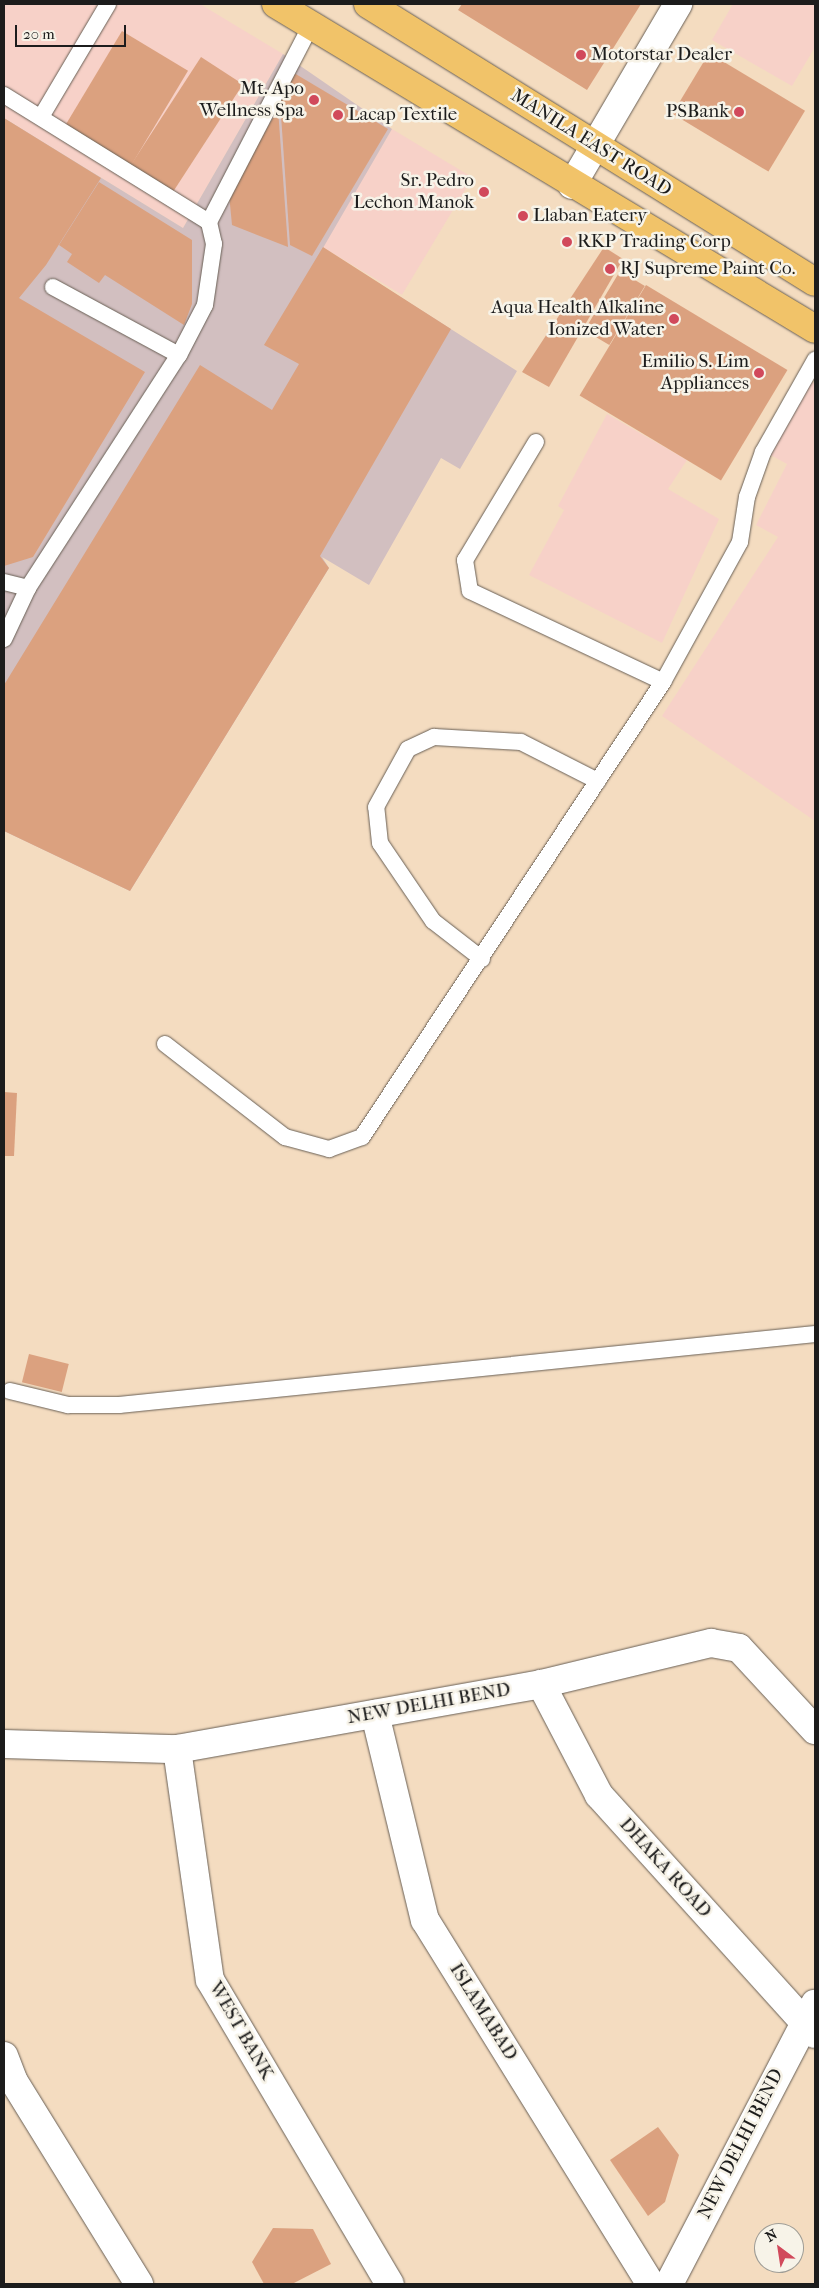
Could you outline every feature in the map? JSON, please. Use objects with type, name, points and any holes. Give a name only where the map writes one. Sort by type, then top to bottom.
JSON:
[{"type":"main road","points":[[276,4],[572,185],[815,329]]},
{"type":"main road","name":"MANILA EAST ROAD","points":[[368,4],[815,282]]},
{"type":"street","points":[[572,185],[678,4]]},
{"type":"street","name":"NEW DELHI BEND","points":[[4,1744],[177,1749],[541,1684],[710,1643],[739,1648],[815,1730]]},
{"type":"street","name":"DHAKA ROAD","points":[[541,1684],[599,1795],[811,2020]]},
{"type":"street","name":"ISLAMABAD","points":[[375,1714],[426,1920],[651,2284]]},
{"type":"street","name":"WEST BANK","points":[[177,1749],[210,1980],[390,2284]]},
{"type":"street","name":"NEW DELHI BEND","points":[[670,2284],[811,2020]]},
{"type":"street","points":[[4,2056],[13,2080],[139,2284]]},
{"type":"lane","points":[[41,117],[108,4]]},
{"type":"lane","points":[[4,639],[28,588],[180,355],[205,305],[214,244],[209,222],[311,25]]},
{"type":"lane","points":[[4,95],[209,222]]},
{"type":"lane","points":[[53,287],[180,355]]},
{"type":"lane","points":[[165,1044],[285,1137],[329,1149],[362,1137],[482,960],[663,682],[740,542],[747,497],[763,452],[815,360]]},
{"type":"lane","points":[[536,442],[465,560],[470,591],[663,682]]},
{"type":"lane","points":[[4,582],[28,588]]},
{"type":"lane","points":[[482,960],[433,921],[380,843],[376,807],[408,749],[434,736],[521,742],[598,781]]},
{"type":"lane","points":[[10,1391],[68,1405],[119,1405],[815,1334]]},
{"type":"shaded area","points":[[4,4],[200,4],[283,54],[183,228],[4,118]]},
{"type":"shaded area","points":[[733,4],[815,4],[815,47],[792,86],[712,40]]},
{"type":"shaded area","points":[[283,54],[392,129],[323,248],[517,371],[460,469],[441,458],[369,585],[322,557],[329,568],[130,891],[4,831],[4,118],[183,228]]},
{"type":"shaded area","points":[[392,129],[473,177],[402,295],[321,246]]},
{"type":"shaded area","points":[[801,375],[815,384],[815,821],[662,716],[778,537],[756,525],[787,464],[758,448]]},
{"type":"shaded area","points":[[607,414],[687,460],[668,489],[719,519],[662,643],[529,575],[564,510],[558,506]]},
{"type":"building","points":[[462,4],[641,4],[587,90],[458,10]]},
{"type":"building","points":[[122,31],[188,71],[130,167],[64,127]]},
{"type":"building","name":"PSBank","points":[[709,53],[805,111],[768,172],[672,114]]},
{"type":"building","points":[[201,57],[243,84],[172,193],[130,166]]},
{"type":"building","points":[[294,73],[388,129],[312,256],[290,245],[280,101]]},
{"type":"building","points":[[278,109],[288,247],[232,225],[229,194]]},
{"type":"building","points":[[4,118],[101,178],[46,265],[19,298],[145,372],[33,557],[4,566]]},
{"type":"building","points":[[99,182],[192,240],[192,304],[184,325],[105,275],[99,283],[67,262],[72,254],[59,245]]},
{"type":"building","points":[[323,247],[451,329],[320,556],[329,568],[130,891],[4,831],[4,685],[200,365],[272,410],[299,364],[264,345]]},
{"type":"building","points":[[604,247],[623,259],[549,387],[522,372]]},
{"type":"building","points":[[620,271],[645,286],[609,345],[584,330]]},
{"type":"building","points":[[646,285],[787,370],[721,481],[580,396]]},
{"type":"building","points":[[4,1092],[17,1093],[14,1156],[4,1156]]},
{"type":"building","points":[[29,1354],[69,1364],[62,1392],[22,1382]]},
{"type":"building","points":[[658,2127],[679,2155],[665,2202],[648,2216],[610,2160]]},
{"type":"building","points":[[273,2228],[313,2229],[331,2264],[292,2284],[264,2284],[252,2262]]},
{"type":"place","name":"Motorstar Dealer","points":[[581,55]]},
{"type":"place","name":"Mt. Apo Wellness Spa","points":[[314,100]]},
{"type":"place","name":"PSBank","points":[[739,112]]},
{"type":"place","name":"Lacap Textile","points":[[338,115]]},
{"type":"place","name":"Sr. Pedro Lechon Manok","points":[[484,192]]},
{"type":"place","name":"Llaban Eatery","points":[[523,216]]},
{"type":"place","name":"RKP Trading Corp","points":[[567,242]]},
{"type":"place","name":"RJ Supreme Paint Co.","points":[[610,269]]},
{"type":"place","name":"Aqua Health Alkaline Ionized Water","points":[[674,319]]},
{"type":"place","name":"Emilio S. Lim Appliances","points":[[759,373]]}]
